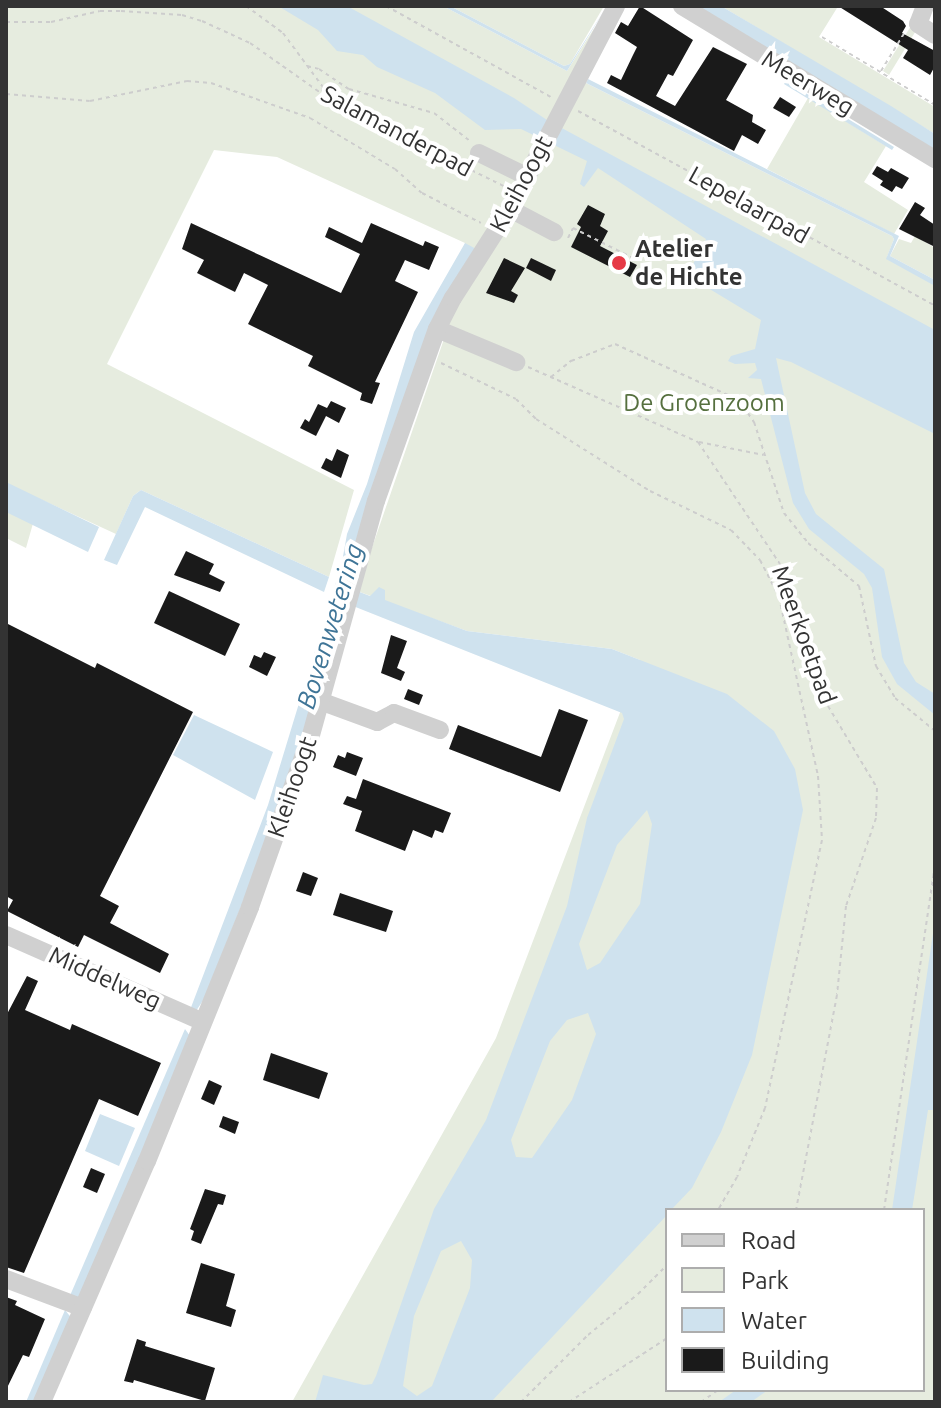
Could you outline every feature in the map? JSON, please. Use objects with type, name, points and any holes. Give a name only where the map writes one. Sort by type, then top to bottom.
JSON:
[{"type":"street","name":"Kleihoogt","points":[[42,1402],[250,907],[320,701],[376,501],[437,329],[514,201],[616,6]]},
{"type":"street","name":"Meerweg","points":[[682,6],[935,159]]},
{"type":"street","points":[[917,13],[935,35]]},
{"type":"street","points":[[479,153],[526,176]]},
{"type":"street","points":[[514,201],[554,232]]},
{"type":"street","points":[[437,329],[516,362]]},
{"type":"street","points":[[320,701],[377,722],[394,713],[440,730]]},
{"type":"street","name":"Middelweg","points":[[6,935],[203,1022]]},
{"type":"street","points":[[6,1279],[83,1308]]},
{"type":"path","points":[[246,6],[276,26],[323,87],[321,93]]},
{"type":"path","name":"Lepelaarpad","points":[[386,6],[561,108],[935,306]]},
{"type":"path","name":"Salamanderpad","points":[[6,22],[51,22],[100,11],[182,15],[225,29],[321,93],[514,201]]},
{"type":"path","points":[[880,72],[917,13]]},
{"type":"path","points":[[822,37],[935,105]]},
{"type":"path","points":[[307,66],[319,69],[349,89],[434,113],[465,136],[479,153]]},
{"type":"path","points":[[6,94],[90,101],[187,81],[211,83],[310,118],[395,169],[431,199],[496,231]]},
{"type":"path","points":[[554,232],[568,239],[573,228],[637,260]]},
{"type":"path","points":[[551,377],[561,367],[589,352],[608,345],[623,345],[739,400],[754,422],[790,522],[808,543],[859,586],[873,655],[886,684],[895,698],[935,731]]},
{"type":"path","points":[[426,357],[468,373],[516,399],[536,419],[624,476],[731,530],[760,560],[779,597],[818,776],[822,840],[765,1108],[737,1177],[719,1208]]},
{"type":"path","points":[[516,362],[698,442],[764,455]]},
{"type":"path","name":"Meerkoetpad","points":[[698,442],[780,564],[795,598],[828,706],[877,788],[876,818],[846,906],[837,995],[796,1208]]},
{"type":"path","points":[[884,1208],[935,866]]},
{"type":"path","points":[[521,1402],[588,1335],[665,1267]]},
{"type":"path","points":[[569,1402],[665,1339]]},
{"type":"green space","name":"De Groenzoom","points":[[6,6],[443,6],[567,71],[595,27],[583,76],[586,83],[892,236],[894,239],[887,257],[935,283],[935,1402],[292,1402],[496,1038],[640,660],[612,649],[467,631],[357,591],[444,339],[465,243],[277,157],[214,150],[107,364],[354,490],[329,577],[141,490],[133,496],[116,534],[40,499],[26,548],[6,538]]},
{"type":"green space","points":[[450,6],[604,6],[570,64],[564,66]]},
{"type":"green space","points":[[721,6],[837,8],[819,37],[935,107],[935,134]]},
{"type":"green space","points":[[911,26],[917,29],[889,75],[883,71]]},
{"type":"green space","points":[[808,98],[886,146],[864,182],[908,210],[894,234],[767,169]]},
{"type":"green space","points":[[915,236],[935,248],[935,280],[890,256],[899,239],[911,243]]},
{"type":"water","points":[[278,6],[347,6],[514,98],[547,120],[935,330],[935,434],[791,362],[776,358],[805,493],[816,514],[884,569],[904,663],[916,682],[935,694],[935,715],[897,684],[882,657],[872,588],[864,574],[809,529],[793,503],[761,379],[748,378],[757,370],[755,363],[735,364],[728,361],[731,356],[755,349],[761,320],[693,279],[689,272],[706,239],[598,168],[584,187],[580,184],[587,161],[521,129],[485,130],[435,93],[377,67],[363,55],[337,51],[318,30]]},
{"type":"water","points":[[443,6],[450,6],[564,66],[570,64],[607,6],[567,71]]},
{"type":"water","points":[[695,6],[721,6],[891,106],[935,134],[935,150]]},
{"type":"water","points":[[588,79],[899,236],[890,256],[935,280],[935,286],[886,259],[894,239],[892,236],[586,83]]},
{"type":"water","points":[[786,81],[894,147],[892,150],[784,84]]},
{"type":"water","name":"Bovenwetering","points":[[465,243],[478,250],[448,296],[298,764],[204,999],[196,1011],[190,1010],[268,805],[342,562],[347,534],[367,484],[414,332]]},
{"type":"water","points":[[6,482],[99,527],[88,552],[6,512]]},
{"type":"water","points":[[141,490],[329,577],[324,592],[145,507],[117,565],[104,560],[133,496]]},
{"type":"water","points":[[379,587],[385,590],[385,600],[467,631],[612,649],[727,694],[774,731],[795,769],[803,810],[752,1055],[721,1132],[692,1188],[673,1208],[665,1208],[665,1217],[491,1402],[315,1402],[323,1375],[364,1385],[372,1384],[376,1376],[434,1209],[486,1120],[567,906],[587,818],[624,719],[622,713],[353,606],[357,591],[370,596]],"holes":[[[647,810],[652,824],[640,904],[600,963],[587,970],[579,944],[617,845]],[[588,1013],[596,1034],[572,1100],[532,1158],[516,1157],[511,1140],[550,1041],[567,1020]],[[461,1241],[472,1260],[470,1288],[432,1386],[417,1396],[403,1386],[414,1316],[441,1251]]]},
{"type":"water","points":[[194,715],[273,752],[255,800],[173,755]]},
{"type":"water","points":[[935,920],[935,1110],[928,1110],[912,1208],[892,1208]]},
{"type":"water","points":[[185,1029],[190,1036],[81,1303],[69,1298]]},
{"type":"water","points":[[100,1114],[135,1128],[119,1166],[85,1151]]},
{"type":"water","points":[[65,1310],[73,1320],[36,1402],[26,1402]]},
{"type":"water","points":[[733,1392],[765,1392],[751,1402],[719,1402]]},
{"type":"building","points":[[640,6],[693,40],[673,76],[668,74],[656,96],[675,106],[713,47],[747,64],[726,100],[753,115],[752,122],[766,130],[758,144],[742,135],[734,151],[607,83],[611,75],[621,80],[637,47],[615,33],[621,22],[628,26]]},
{"type":"building","points":[[838,6],[880,6],[903,21],[906,26],[902,33],[935,51],[935,66],[930,75],[903,58],[908,50]]},
{"type":"building","points":[[780,97],[796,107],[789,117],[773,108]]},
{"type":"building","points":[[877,166],[888,172],[891,168],[909,178],[902,189],[896,186],[892,192],[880,185],[883,181],[872,174]]},
{"type":"building","points":[[915,202],[925,208],[920,215],[935,225],[935,247],[899,229]]},
{"type":"building","points":[[588,205],[605,214],[600,226],[608,231],[600,246],[637,265],[630,277],[571,247],[581,227],[577,224]]},
{"type":"building","points":[[191,223],[341,293],[360,254],[325,237],[329,227],[362,243],[371,223],[423,246],[425,241],[439,247],[429,270],[405,260],[395,281],[418,292],[375,382],[380,383],[372,404],[360,400],[362,393],[308,366],[313,356],[248,324],[268,285],[244,273],[235,292],[197,273],[204,260],[182,249]]},
{"type":"building","points":[[504,258],[525,268],[511,291],[518,295],[514,303],[486,293]]},
{"type":"building","points":[[531,258],[556,270],[551,281],[526,268]]},
{"type":"building","points":[[331,401],[346,408],[339,423],[326,416],[316,436],[300,428],[305,419],[309,422],[318,404],[327,408]]},
{"type":"building","points":[[337,449],[349,455],[341,478],[321,468],[326,458],[332,461]]},
{"type":"building","points":[[186,551],[214,564],[209,574],[225,582],[220,592],[174,575]]},
{"type":"building","points":[[169,591],[240,624],[225,656],[154,623]]},
{"type":"building","points":[[6,623],[95,668],[97,663],[193,712],[100,896],[119,906],[110,923],[169,954],[160,973],[84,935],[78,947],[7,911],[13,900],[6,896]]},
{"type":"building","points":[[391,635],[407,641],[397,668],[405,672],[401,681],[381,673]]},
{"type":"building","points":[[264,652],[276,657],[267,676],[249,667],[254,655],[261,658]]},
{"type":"building","points":[[408,689],[423,695],[419,705],[404,699]]},
{"type":"building","points":[[559,709],[588,720],[560,792],[449,749],[458,725],[541,757]]},
{"type":"building","points":[[347,752],[363,758],[356,776],[333,767],[338,755],[345,758]]},
{"type":"building","points":[[363,779],[451,813],[443,833],[435,830],[432,838],[413,830],[405,851],[355,831],[362,811],[343,804],[347,796],[356,799]]},
{"type":"building","points":[[303,872],[318,878],[311,896],[296,891]]},
{"type":"building","points":[[340,893],[393,911],[386,932],[333,915]]},
{"type":"building","points":[[27,976],[38,981],[25,1010],[70,1030],[72,1024],[161,1063],[138,1116],[99,1099],[24,1273],[6,1267],[6,1016]]},
{"type":"building","points":[[271,1053],[328,1073],[319,1099],[263,1080]]},
{"type":"building","points":[[209,1080],[222,1086],[214,1105],[201,1099]]},
{"type":"building","points":[[223,1116],[239,1122],[235,1134],[219,1127]]},
{"type":"building","points":[[91,1168],[105,1174],[97,1193],[83,1187]]},
{"type":"building","points":[[205,1189],[226,1195],[223,1205],[218,1204],[201,1244],[191,1240],[194,1231],[190,1229]]},
{"type":"building","points":[[201,1263],[235,1274],[226,1306],[236,1310],[231,1327],[186,1313]]},
{"type":"building","points":[[6,1297],[17,1301],[15,1305],[45,1319],[29,1357],[23,1355],[6,1390]]},
{"type":"building","points":[[137,1339],[146,1342],[145,1346],[215,1368],[205,1401],[134,1380],[133,1383],[124,1381]]},
{"type":"place","name":"Atelier de Hichte","points":[[619,263]]}]
